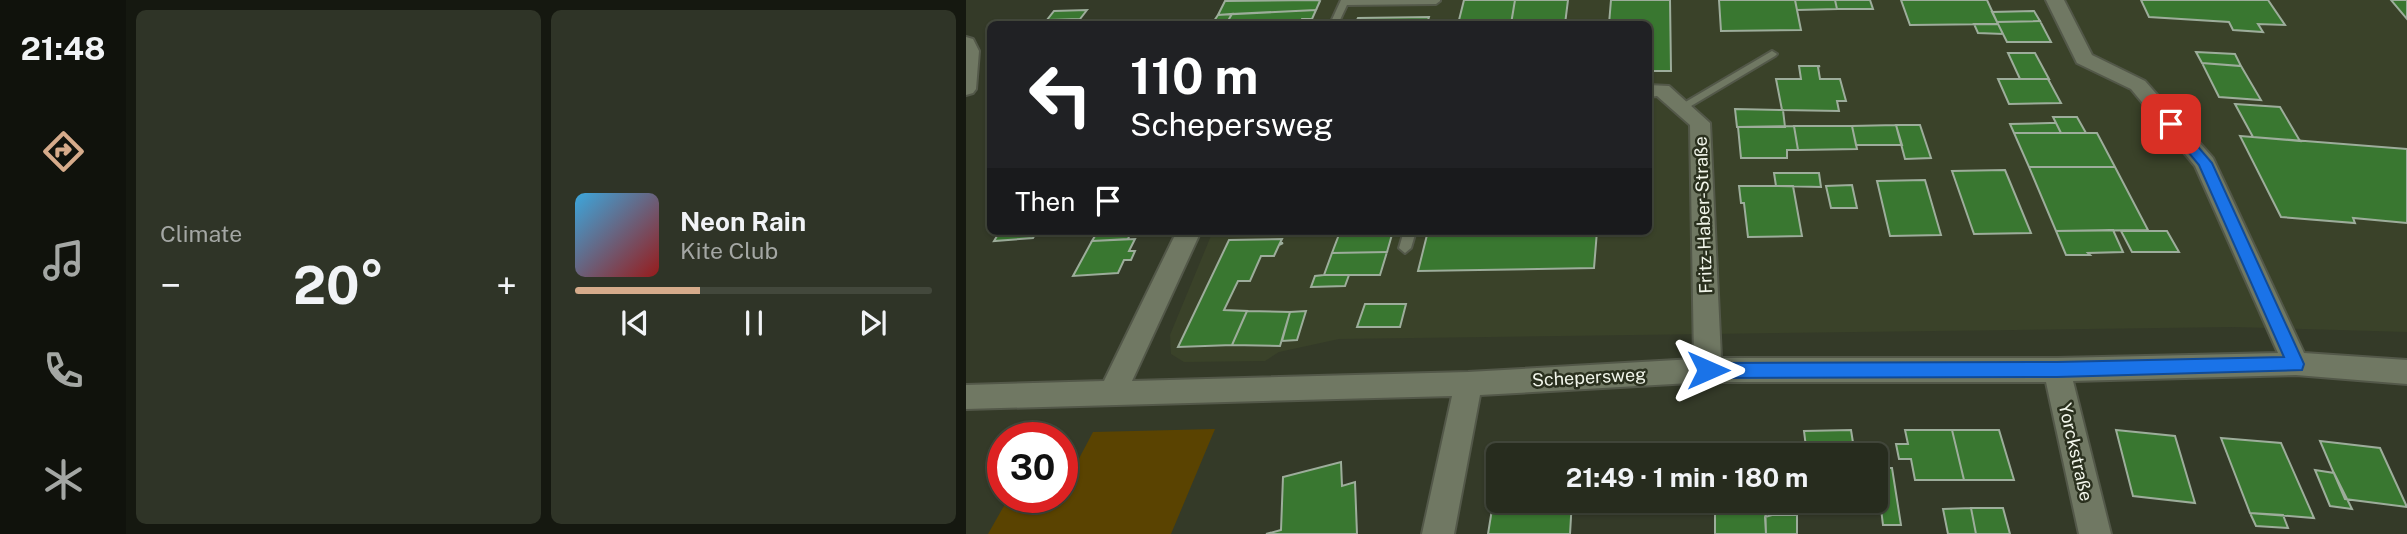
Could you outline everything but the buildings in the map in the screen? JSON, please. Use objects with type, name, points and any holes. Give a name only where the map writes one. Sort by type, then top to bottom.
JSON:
[{"type":"street","points":[[2055,0],[2084,59],[2138,85],[2205,163],[2296,364]]},
{"type":"street","points":[[966,43],[970,51],[966,89]]},
{"type":"street","name":"Fritz-Haber-Straße","points":[[1652,91],[1662,90],[1700,123],[1708,370]]},
{"type":"street","points":[[1112,393],[1187,235]]},
{"type":"street","name":"Schepersweg","points":[[966,397],[1468,384],[1708,370],[2057,370],[2296,364],[2407,372]]},
{"type":"street","name":"Yorckstraße","points":[[2057,370],[2095,534]]},
{"type":"street","points":[[1438,534],[1468,384]]},
{"type":"lane","points":[[1335,21],[1344,1],[1436,1]]},
{"type":"lane","points":[[1682,107],[1772,54]]},
{"type":"lane","points":[[1405,248],[1409,235]]},
{"type":"shaded area","points":[[1225,0],[2407,0],[2407,332],[2233,327],[1339,339],[1279,352],[1265,361],[1184,362],[1171,354],[1170,335],[1211,235],[1652,235],[1652,21],[1213,21]]},
{"type":"shaded area","points":[[1215,429],[1171,534],[988,534],[1000,513],[1078,513],[1078,460],[1093,432]]},
{"type":"route","points":[[1708,370],[2057,370],[2296,364],[2205,163],[2171,124]]}]
